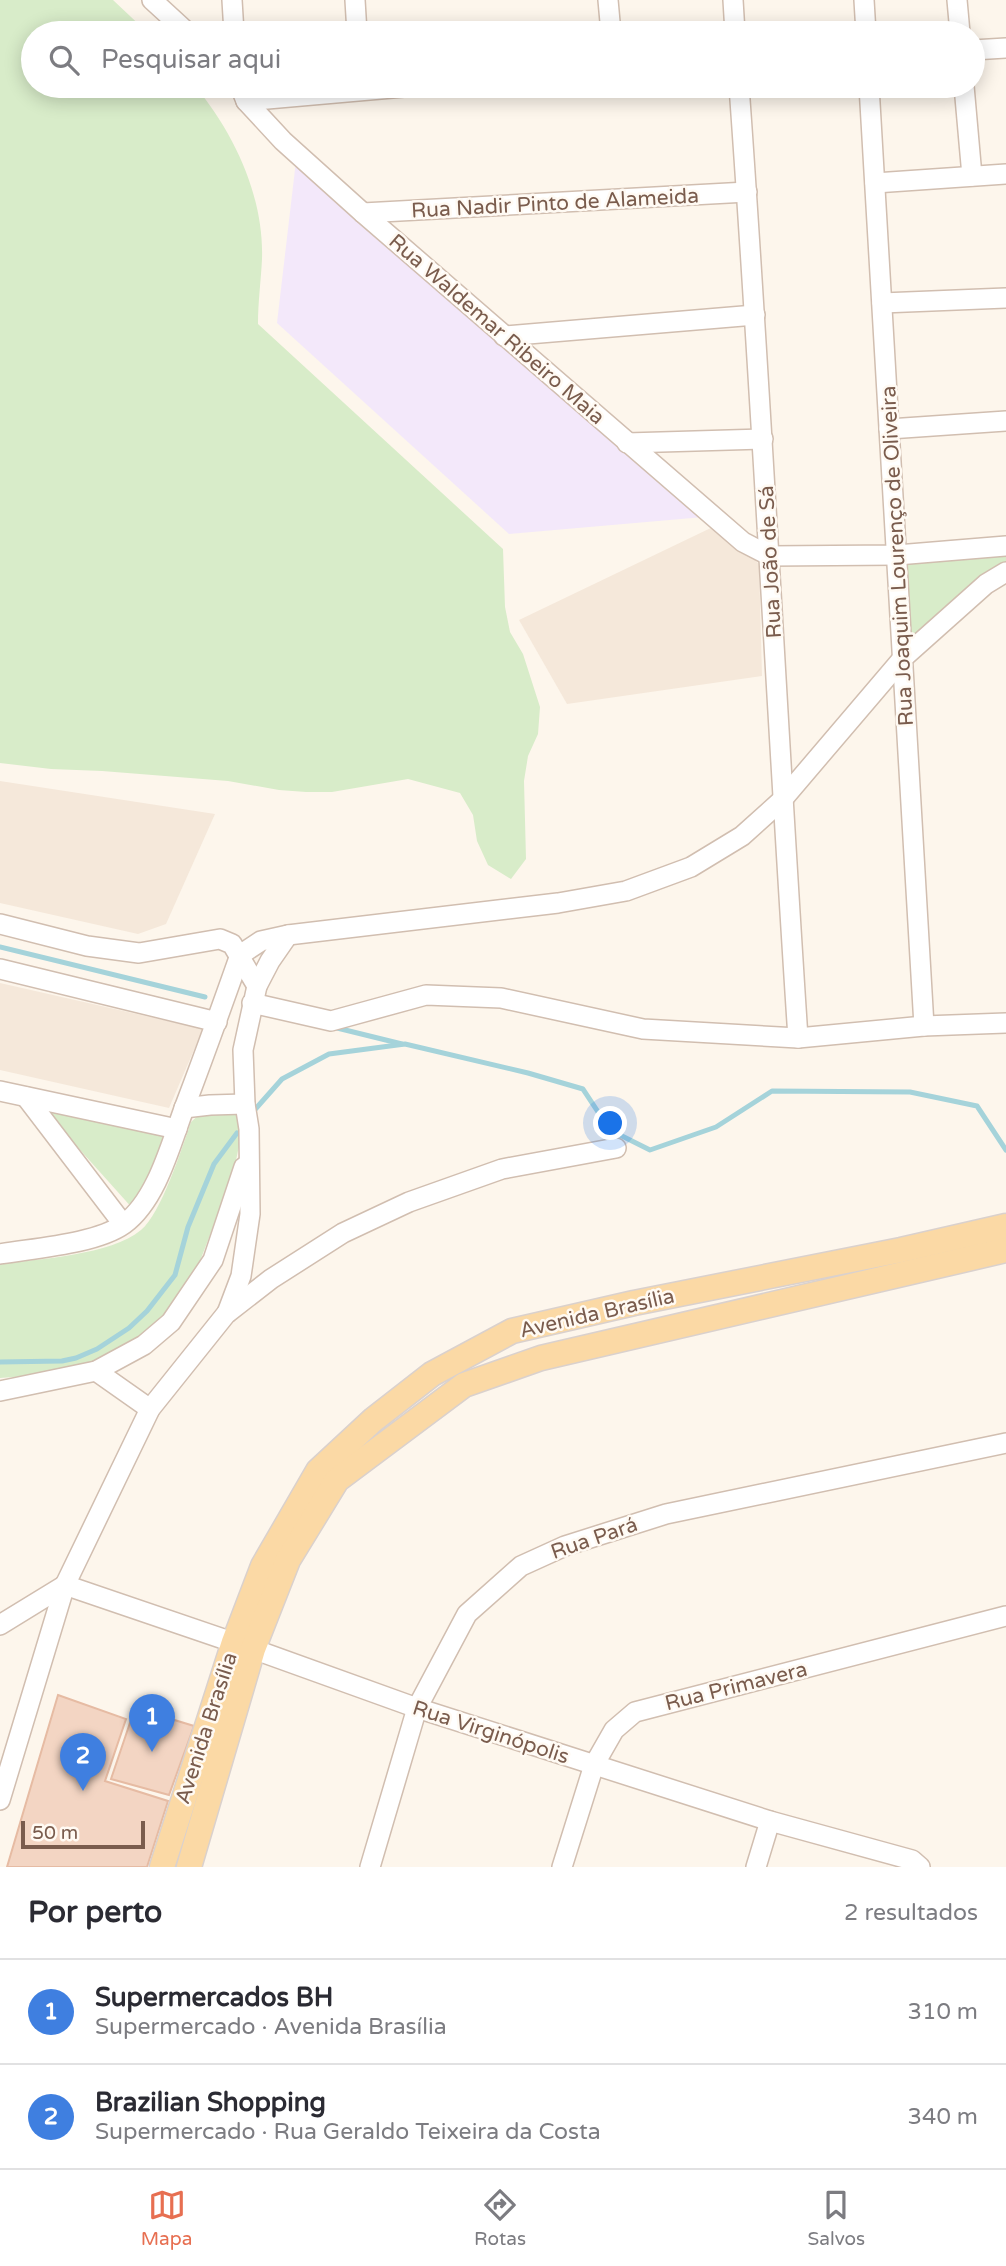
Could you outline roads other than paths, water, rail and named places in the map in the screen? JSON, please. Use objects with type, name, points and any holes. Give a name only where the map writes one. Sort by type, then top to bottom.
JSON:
[{"type":"main road","name":"Avenida Brasília","points":[[162,1867],[244,1646],[288,1560],[337,1480],[464,1385],[541,1358],[904,1261],[1006,1226]]},
{"type":"main road","name":"Avenida Brasília","points":[[188,1867],[263,1566],[318,1471],[373,1420],[432,1374],[512,1331],[634,1303],[904,1261],[1006,1250]]},
{"type":"street","points":[[152,0],[175,21]]},
{"type":"street","points":[[232,0],[233,21]]},
{"type":"street","points":[[355,0],[356,21]]},
{"type":"street","points":[[608,0],[610,21]]},
{"type":"street","points":[[733,0],[735,21]]},
{"type":"street","points":[[864,0],[865,21]]},
{"type":"street","points":[[957,0],[959,21]]},
{"type":"street","points":[[985,49],[1006,48]]},
{"type":"street","name":"Rua Waldemar Ribeiro Maia","points":[[247,98],[283,141],[363,214],[743,542],[770,556]]},
{"type":"street","name":"Rua João de Sá","points":[[740,98],[798,1038]]},
{"type":"street","name":"Rua Joaquim Lourenço de Oliveira","points":[[870,98],[924,1026]]},
{"type":"street","points":[[965,98],[972,176]]},
{"type":"street","points":[[875,183],[1006,174]]},
{"type":"street","name":"Rua Nadir Pinto de Alameida","points":[[363,214],[747,192]]},
{"type":"street","points":[[882,303],[1006,298]]},
{"type":"street","points":[[504,335],[755,315]]},
{"type":"street","points":[[890,429],[1006,421]]},
{"type":"street","points":[[627,443],[763,439]]},
{"type":"street","points":[[770,556],[897,555],[1006,546]]},
{"type":"street","points":[[0,1254],[97,1237],[123,1224],[139,1210],[177,1129],[240,955],[261,940],[558,903],[626,891],[691,867],[742,836],[782,800],[903,658],[986,584],[1006,572]]},
{"type":"street","points":[[0,924],[87,946],[139,953],[220,940],[232,944],[240,955],[255,995]]},
{"type":"street","points":[[226,1314],[241,1276],[250,1214],[243,1050],[255,995],[270,961],[288,935]]},
{"type":"street","points":[[0,970],[217,1022]]},
{"type":"street","points":[[255,995],[331,1021],[426,995],[501,998],[643,1029],[798,1038],[924,1026],[1006,1023]]},
{"type":"street","points":[[0,1091],[177,1129]]},
{"type":"street","points":[[26,1097],[123,1224]]},
{"type":"street","points":[[184,1108],[245,1104]]},
{"type":"street","points":[[0,1800],[65,1585],[150,1409],[226,1314],[271,1279],[343,1233],[409,1202],[502,1169],[616,1148]]},
{"type":"street","points":[[0,1391],[96,1371],[144,1345],[172,1322],[214,1260],[249,1152]]},
{"type":"street","points":[[96,1371],[150,1409]]},
{"type":"street","name":"Rua Pará","points":[[370,1867],[417,1708],[467,1614],[521,1566],[554,1551],[666,1514],[1006,1443]]},
{"type":"street","points":[[0,1625],[65,1585]]},
{"type":"street","name":"Rua Virginópolis","points":[[65,1585],[417,1708],[770,1821],[912,1860],[920,1867]]},
{"type":"street","name":"Rua Primavera","points":[[562,1867],[594,1765],[614,1730],[635,1712],[1006,1616]]},
{"type":"street","points":[[756,1867],[770,1821]]},
{"type":"waterway","points":[[0,947],[205,997]]},
{"type":"waterway","points":[[333,1027],[402,1044]]},
{"type":"waterway","points":[[251,1114],[282,1079],[329,1054],[405,1044],[583,1089],[610,1130],[650,1150],[716,1127],[772,1091],[910,1092],[977,1106],[1006,1150]]},
{"type":"waterway","points":[[0,1362],[62,1361],[76,1358],[97,1349],[129,1328],[147,1311],[175,1275],[188,1227],[214,1164],[237,1133]]},
{"type":"place","name":"Supermercados BH","points":[[152,1752]]},
{"type":"place","name":"Brazilian Shopping","points":[[83,1791]]}]
